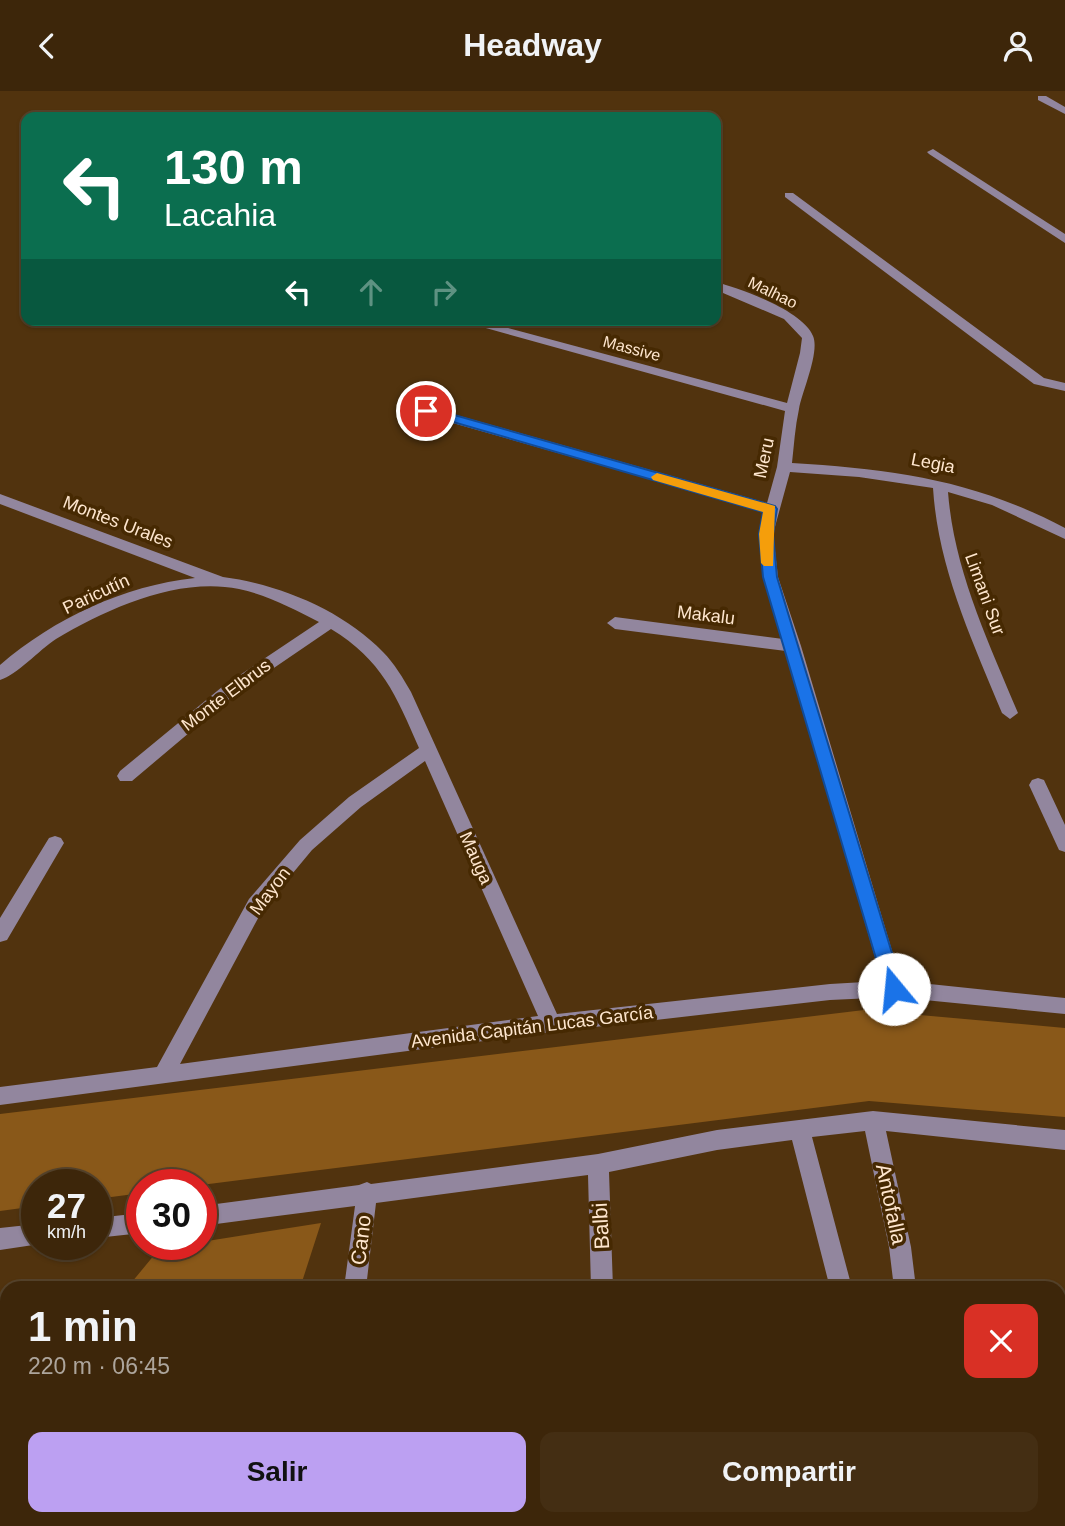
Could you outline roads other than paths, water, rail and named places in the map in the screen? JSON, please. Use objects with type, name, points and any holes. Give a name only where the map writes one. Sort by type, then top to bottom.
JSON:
[{"type":"street","points":[[1042,98],[1065,111]]},
{"type":"street","points":[[933,152],[1065,239]]},
{"type":"street","points":[[789,195],[1039,380],[1065,387]]},
{"type":"street","name":"Malhao","points":[[721,288],[788,316],[801,327],[807,338]]},
{"type":"street","name":"Massive","points":[[485,326],[792,409]]},
{"type":"street","name":"Meru","points":[[807,338],[807,353],[792,409],[784,467],[770,509],[766,534],[770,577],[793,646],[894,989]]},
{"type":"street","points":[[426,411],[770,509]]},
{"type":"street","name":"Legia","points":[[784,467],[847,470],[975,492],[1008,504],[1065,534]]},
{"type":"street","name":"Limani Sur","points":[[940,484],[941,518],[950,555],[1010,713]]},
{"type":"street","name":"Montes Urales","points":[[0,499],[222,582]]},
{"type":"street","points":[[222,582],[247,585],[331,621]]},
{"type":"street","name":"Paricutín","points":[[3,668],[68,627],[132,596],[167,587],[222,582]]},
{"type":"street","name":"Mauga","points":[[331,621],[378,656],[403,692],[427,751],[551,1023]]},
{"type":"street","name":"Monte Elbrus","points":[[126,776],[228,691],[331,621]]},
{"type":"street","name":"Makalu","points":[[615,623],[793,646]]},
{"type":"street","name":"Mayon","points":[[164,1074],[256,904],[306,845],[355,802],[427,751]]},
{"type":"street","points":[[1038,785],[1065,845]]},
{"type":"street","points":[[0,934],[55,843]]},
{"type":"street","name":"Avenida Capitán Lucas García","points":[[0,1096],[551,1023],[830,992],[894,989],[1065,1006]]},
{"type":"street","points":[[217,1214],[367,1192],[598,1164],[717,1140],[873,1120],[1065,1140]]},
{"type":"street","name":"Antofalla","points":[[873,1120],[900,1247],[904,1281]]},
{"type":"street","points":[[799,1128],[839,1281]]},
{"type":"street","name":"Balbi","points":[[598,1164],[602,1281]]},
{"type":"street","name":"Cano","points":[[356,1281],[367,1192]]},
{"type":"street","points":[[0,1239],[21,1237]]}]
